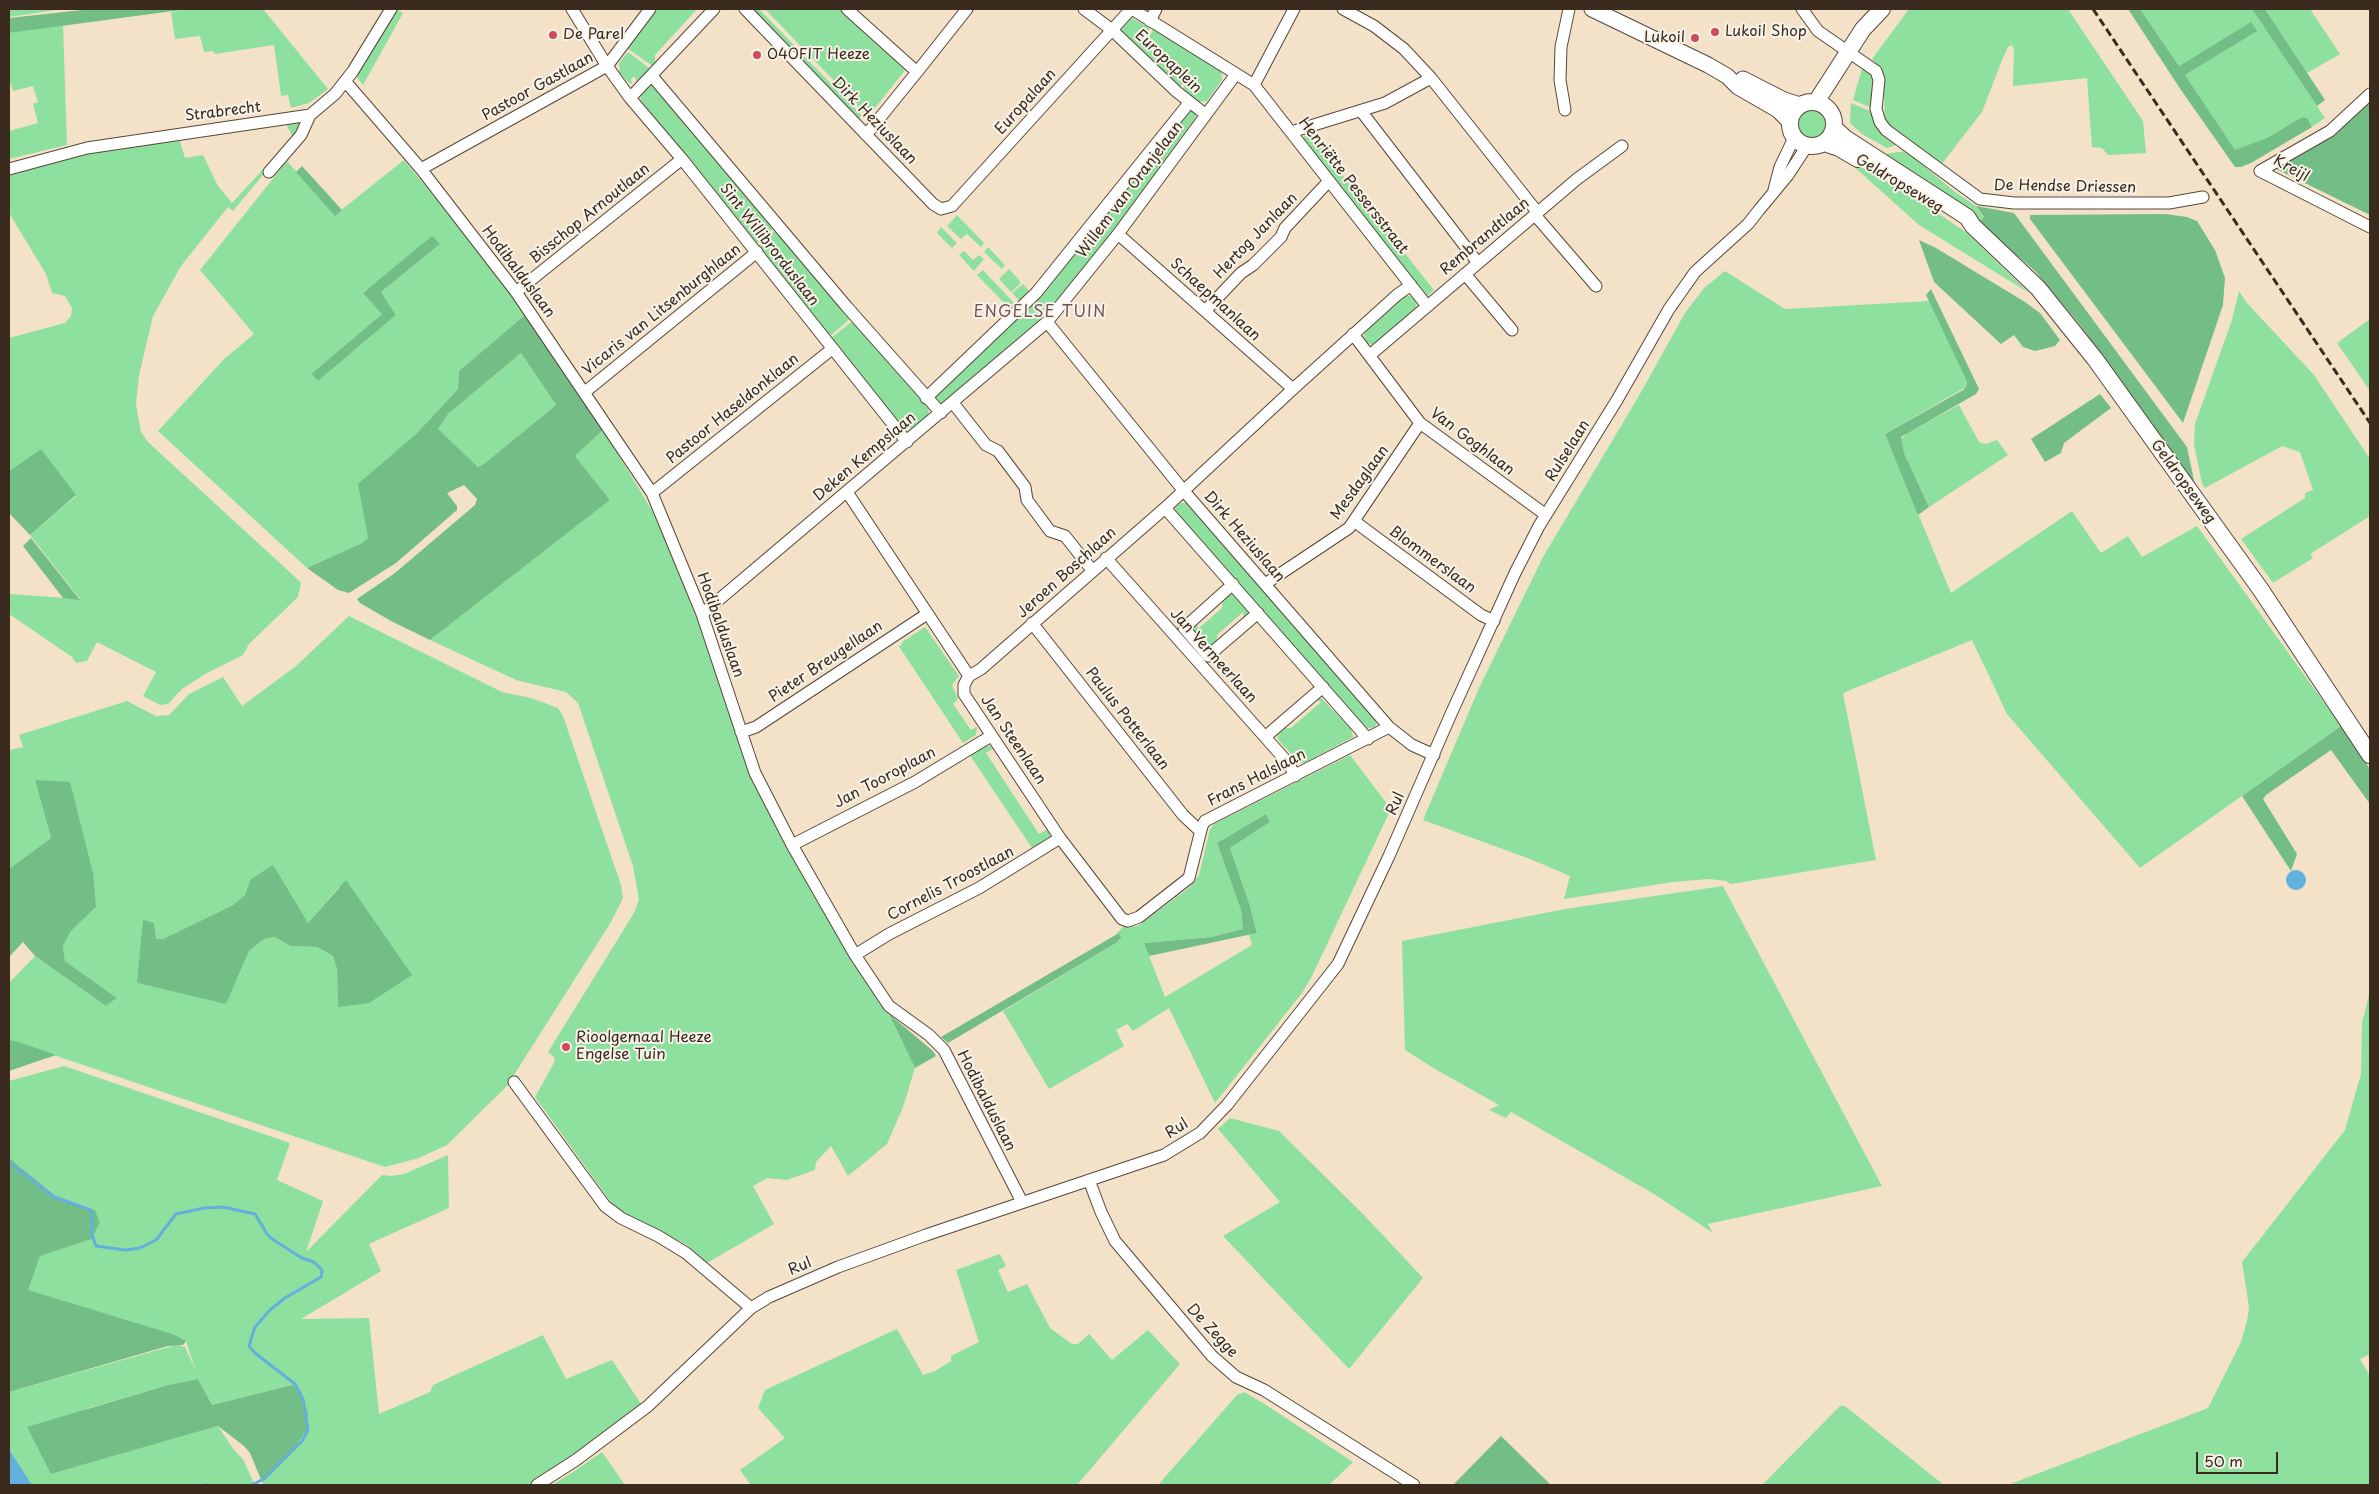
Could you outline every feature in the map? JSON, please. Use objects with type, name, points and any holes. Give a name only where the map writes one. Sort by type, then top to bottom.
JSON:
[{"type":"main road","points":[[1823,106],[1852,54],[1863,29],[1880,11]]},
{"type":"main road","points":[[1800,105],[1823,106],[1834,119],[1831,137],[1824,143],[1800,142],[1790,122],[1791,115],[1800,105]]},
{"type":"main road","name":"Geldropseweg","points":[[1834,128],[1845,138],[1967,217],[1973,226],[2038,288],[2095,359],[2261,590],[2370,755]]},
{"type":"main road","name":"Geldropseweg","points":[[1824,143],[1840,148],[1936,205],[1963,224],[1973,226]]},
{"type":"street","name":"Strabrecht","points":[[9,169],[86,148],[310,115],[328,102],[362,59],[391,9]]},
{"type":"street","name":"Sint Willibrorduslaan","points":[[572,9],[607,66],[630,98],[757,252],[907,442]]},
{"type":"street","name":"Pastoor Gastlaan","points":[[421,169],[607,66],[650,9]]},
{"type":"street","points":[[630,98],[714,9]]},
{"type":"street","name":"Dirk Heziuslaan","points":[[745,9],[935,207],[941,209]]},
{"type":"street","points":[[847,9],[917,72]]},
{"type":"street","points":[[866,136],[967,9]]},
{"type":"street","name":"Europaplein","points":[[1084,9],[1112,30],[1189,103],[1206,114]]},
{"type":"street","name":"Europaplein","points":[[1131,9],[1254,85]]},
{"type":"street","name":"Europalaan","points":[[941,209],[952,206],[1131,9]]},
{"type":"street","points":[[1150,21],[1156,9]]},
{"type":"street","points":[[1254,85],[1294,9]]},
{"type":"street","points":[[1343,9],[1374,26],[1404,49],[1431,78],[1536,214],[1596,286]]},
{"type":"street","points":[[1565,110],[1560,80],[1561,47],[1569,9]]},
{"type":"street","points":[[1592,9],[1727,76],[1743,79],[1784,100],[1800,105]]},
{"type":"street","points":[[1802,9],[1818,31],[1852,54]]},
{"type":"street","name":"De Hendse Driessen","points":[[1852,54],[1876,71],[1879,80],[1876,110],[1880,122],[1886,130],[1980,199],[2014,203],[2159,203],[2203,197]]},
{"type":"street","name":"Willem van Oranjelaan","points":[[1047,322],[1118,234],[1236,74]]},
{"type":"street","name":"Sint Willibrorduslaan","points":[[652,76],[926,398],[941,413]]},
{"type":"street","points":[[1727,76],[1738,87],[1778,110],[1790,122]]},
{"type":"street","points":[[1291,132],[1385,103],[1431,78]]},
{"type":"street","name":"Hodibalduslaan","points":[[345,81],[421,169],[516,292],[652,493],[702,614],[755,773],[792,845],[855,955],[889,1006],[929,1034],[944,1050],[1022,1202]]},
{"type":"street","name":"Henriëtte Pessersstraat","points":[[1254,85],[1427,306]]},
{"type":"street","name":"Kreijl","points":[[2370,94],[2330,131],[2260,171],[2370,228]]},
{"type":"street","name":"Willem van Oranjelaan","points":[[1023,308],[1189,103]]},
{"type":"street","points":[[1361,111],[1478,263]]},
{"type":"street","points":[[269,172],[301,135],[310,115]]},
{"type":"street","name":"Rulselaan","points":[[1434,755],[1515,573],[1546,515],[1617,400],[1680,290],[1695,272],[1748,224],[1773,192],[1780,167],[1800,142]]},
{"type":"street","name":"Rembrandtlaan","points":[[1370,354],[1577,179],[1622,146]]},
{"type":"street","name":"Bisschop Arnoutlaan","points":[[516,292],[682,159]]},
{"type":"street","name":"Hertog Janlaan","points":[[1205,312],[1241,273],[1253,265],[1281,237],[1285,228],[1330,181]]},
{"type":"street","name":"Schaepmanlaan","points":[[1118,234],[1293,389]]},
{"type":"street","name":"Vicaris van Litsenburghlaan","points":[[585,392],[757,252]]},
{"type":"street","points":[[1465,274],[1512,330]]},
{"type":"street","points":[[1183,490],[1397,295],[1411,286]]},
{"type":"street","name":"Deken Kempslaan","points":[[926,398],[1023,308]]},
{"type":"street","name":"Dirk Heziuslaan","points":[[1047,322],[1183,490],[1389,727],[1412,745],[1434,755]]},
{"type":"street","name":"Deken Kempslaan","points":[[702,614],[1047,322]]},
{"type":"street","name":"Van Goghlaan","points":[[1354,334],[1420,423],[1546,515]]},
{"type":"street","name":"Pastoor Haseldonklaan","points":[[652,493],[832,349]]},
{"type":"street","points":[[953,403],[986,446],[998,451],[1020,480],[1025,487],[1027,500],[1050,531],[1065,536],[1092,570]]},
{"type":"street","name":"Mesdaglaan","points":[[1265,584],[1340,536],[1354,521],[1420,423]]},
{"type":"street","name":"Jeroen Boschlaan","points":[[969,676],[981,669],[1165,508],[1183,490]]},
{"type":"street","points":[[847,492],[969,676]]},
{"type":"street","points":[[1165,508],[1368,739]]},
{"type":"street","name":"Blommerslaan","points":[[1354,521],[1481,614],[1494,621]]},
{"type":"street","name":"Jan Vermeerlaan","points":[[1106,558],[1289,764],[1295,776]]},
{"type":"street","points":[[1233,584],[1184,628],[1208,656],[1258,613]]},
{"type":"street","name":"Pieter Breugellaan","points":[[741,732],[756,727],[927,614]]},
{"type":"street","name":"Paulus Potterlaan","points":[[1032,623],[1183,815],[1200,831]]},
{"type":"street","name":"Jan Steenlaan","points":[[969,676],[964,684],[964,694],[1060,838],[1117,915],[1128,921],[1139,917],[1189,878],[1200,831]]},
{"type":"street","points":[[1265,737],[1323,687]]},
{"type":"street","name":"Frans Halslaan","points":[[1200,831],[1205,822],[1214,816],[1389,727]]},
{"type":"street","name":"Jan Tooroplaan","points":[[792,845],[915,782],[992,736]]},
{"type":"street","name":"Rul","points":[[537,1485],[576,1460],[648,1406],[751,1308],[769,1297],[838,1267],[1022,1202],[1164,1155],[1200,1133],[1227,1105],[1338,964],[1390,856],[1434,755]]},
{"type":"street","name":"Cornelis Troostlaan","points":[[855,955],[896,930],[978,888],[1060,838]]},
{"type":"street","points":[[514,1082],[605,1206],[621,1218],[658,1236],[686,1253],[751,1308]]},
{"type":"street","name":"De Zegge","points":[[1089,1180],[1101,1212],[1116,1241],[1212,1356],[1236,1377],[1264,1390],[1414,1485]]},
{"type":"green space","points":[[9,9],[63,9],[9,17]]},
{"type":"green space","points":[[91,9],[188,9],[9,33],[9,18]]},
{"type":"green space","points":[[188,9],[263,9],[328,89],[309,103],[291,108],[288,95],[281,96],[274,45],[215,54],[213,51],[204,52],[200,36],[175,39],[171,12]]},
{"type":"green space","points":[[396,9],[403,13],[363,85],[356,76]]},
{"type":"green space","points":[[658,9],[697,9],[655,55],[655,68],[627,48]]},
{"type":"green space","points":[[752,9],[759,9],[862,116],[858,119]]},
{"type":"green space","points":[[765,9],[841,9],[906,69],[871,113],[865,113]]},
{"type":"green space","points":[[1909,9],[2068,9],[2143,121],[2146,153],[2108,155],[2102,148],[2092,147],[2087,78],[2013,86],[2014,49],[2012,45],[2008,47],[2002,60],[1982,112],[1941,165],[1889,128],[1885,120],[1883,73],[1872,59]]},
{"type":"green space","points":[[2128,9],[2140,9],[2179,66],[2251,22],[2257,31],[2185,75],[2235,150],[2267,138],[2302,117],[2307,118],[2312,127],[2251,163],[2235,167],[2181,90]]},
{"type":"green space","points":[[2140,9],[2252,9],[2325,118],[2312,127],[2307,118],[2302,117],[2267,138],[2235,151],[2185,75],[2256,31],[2250,23],[2179,66]]},
{"type":"green space","points":[[2252,9],[2265,9],[2325,100],[2317,106]]},
{"type":"green space","points":[[2265,9],[2310,9],[2340,54],[2307,73]]},
{"type":"green space","points":[[1132,18],[1150,28],[1143,43],[1177,73],[1175,75],[1183,83],[1180,87],[1122,33],[1121,27],[1128,19]]},
{"type":"green space","points":[[63,25],[67,145],[9,159],[9,131],[38,123],[33,104],[38,102],[33,86],[13,91],[11,84],[9,84],[9,33]]},
{"type":"green space","points":[[1153,29],[1221,70],[1222,80],[1207,101],[1198,102],[1182,89],[1189,81],[1147,42]]},
{"type":"green space","points":[[628,52],[652,70],[637,83],[635,77],[631,78],[632,84],[618,71],[620,70],[619,63]]},
{"type":"green space","points":[[1863,65],[1868,68],[1874,85],[1873,102],[1869,107],[1853,100]]},
{"type":"green space","points":[[647,85],[654,86],[775,227],[756,244],[641,101],[640,94]]},
{"type":"green space","points":[[2370,95],[2370,215],[2270,166],[2355,113]]},
{"type":"green space","points":[[1851,103],[1872,112],[1899,144],[1887,148],[1862,134],[1850,123]]},
{"type":"green space","points":[[1191,109],[1197,113],[1195,118],[1113,232],[1045,315],[940,405],[934,400],[935,396],[1028,308]]},
{"type":"green space","points":[[1812,109],[1824,113],[1828,125],[1824,137],[1812,141],[1800,137],[1796,125],[1800,113]]},
{"type":"green space","points":[[294,121],[300,125],[298,133],[233,211],[228,207],[181,266],[153,316],[139,375],[136,404],[141,432],[148,442],[301,583],[298,597],[249,644],[243,655],[205,674],[182,689],[168,704],[160,705],[143,696],[156,672],[97,642],[87,661],[76,663],[72,657],[9,614],[9,594],[80,599],[30,535],[76,496],[41,449],[9,471],[9,338],[65,323],[71,316],[72,308],[65,296],[52,293],[46,274],[9,213],[9,173],[47,159],[183,138],[180,141],[185,158],[203,155],[218,186],[232,203],[293,137],[286,124],[266,128],[265,125]]},
{"type":"green space","points":[[1310,134],[1434,290],[1427,296],[1304,142],[1304,136]]},
{"type":"green space","points":[[1865,145],[1885,154],[1906,151],[1955,192],[1976,206],[1984,218],[1979,223]]},
{"type":"green space","points":[[1842,156],[1914,197],[1967,233],[2029,293],[1919,225]]},
{"type":"green space","points":[[404,160],[505,283],[526,314],[459,371],[458,389],[416,434],[368,538],[362,543],[307,568],[158,431],[224,359],[254,334],[200,270],[287,161],[335,215]],"holes":[[[440,244],[381,292],[396,315],[318,381],[311,374],[382,314],[363,292]]]},
{"type":"green space","points":[[302,166],[342,210],[335,216],[296,172]]},
{"type":"green space","points":[[1976,206],[2014,213],[2187,447],[2195,485],[2080,325],[2035,271],[1979,223],[1984,217]]},
{"type":"green space","points":[[2165,214],[2187,217],[2197,221],[2215,250],[2225,278],[2223,305],[2183,423],[2030,219],[2030,215]]},
{"type":"green space","points":[[957,215],[984,243],[981,247],[967,234],[961,239],[947,226]]},
{"type":"green space","points":[[941,227],[957,243],[952,248],[937,233]]},
{"type":"green space","points":[[777,229],[852,317],[830,336],[758,246]]},
{"type":"green space","points":[[432,236],[440,244],[381,292],[396,315],[318,381],[311,374],[382,314],[363,293]]},
{"type":"green space","points":[[1919,240],[1936,248],[2025,302],[2040,313],[2060,340],[2055,346],[2035,351],[2023,347],[2014,335],[2001,344],[1934,282]]},
{"type":"green space","points":[[988,247],[1005,265],[1002,269],[984,252]]},
{"type":"green space","points":[[964,251],[973,260],[979,255],[984,259],[974,271],[959,255]]},
{"type":"green space","points":[[1009,269],[1020,281],[1020,284],[1011,292],[999,279]]},
{"type":"green space","points":[[983,270],[1016,305],[1011,310],[977,275]]},
{"type":"green space","points":[[1725,271],[1785,309],[1929,301],[1967,382],[1966,387],[1885,434],[1951,593],[2072,511],[2101,553],[2128,536],[2142,557],[2197,526],[2341,726],[2140,868],[2007,714],[1972,640],[1843,693],[1876,860],[1731,884],[1726,881],[1709,879],[1673,882],[1564,899],[1570,876],[1530,859],[1423,820],[1479,688],[1543,557],[1640,394],[1685,313],[1704,288]]},
{"type":"green space","points":[[1023,284],[1029,291],[1020,301],[1012,293]]},
{"type":"green space","points":[[1931,289],[1979,389],[1976,394],[1901,437],[1904,453],[1929,507],[1918,515],[1885,434],[1963,390],[1967,382],[1926,295]]},
{"type":"green space","points":[[2239,291],[2246,302],[2314,375],[2370,459],[2370,516],[2310,554],[2313,558],[2273,583],[2241,539],[2305,498],[2305,493],[2313,490],[2300,452],[2282,446],[2205,488],[2202,484],[2194,444],[2195,424],[2232,320]]},
{"type":"green space","points":[[1403,296],[1410,296],[1416,300],[1417,310],[1374,345],[1367,343],[1364,336],[1366,330]]},
{"type":"green space","points":[[526,314],[603,430],[575,456],[610,500],[430,640],[391,621],[360,603],[357,599],[395,573],[475,505],[477,499],[464,485],[447,493],[457,506],[457,510],[396,563],[349,593],[338,590],[307,568],[362,543],[368,538],[358,484],[416,434],[458,389],[459,371]],"holes":[[[521,353],[556,405],[478,467],[438,429],[448,414]]]},
{"type":"green space","points":[[2370,319],[2370,391],[2337,343]]},
{"type":"green space","points":[[854,320],[929,408],[928,416],[913,429],[902,426],[831,338]]},
{"type":"green space","points":[[521,353],[556,405],[478,467],[437,429],[448,414]]},
{"type":"green space","points":[[2100,394],[2111,408],[2064,443],[2061,453],[2045,462],[2031,439]]},
{"type":"green space","points":[[1959,405],[1979,442],[1986,444],[1997,440],[2008,455],[1929,507],[1904,453],[1901,439],[1909,432]]},
{"type":"green space","points":[[603,430],[661,525],[695,615],[701,619],[732,720],[807,881],[870,988],[889,1014],[915,1068],[903,1107],[887,1144],[848,1176],[831,1146],[816,1162],[815,1170],[787,1180],[767,1178],[753,1186],[774,1224],[707,1263],[687,1245],[615,1208],[535,1097],[554,1063],[555,1058],[548,1052],[634,913],[639,900],[633,866],[578,703],[566,692],[516,680],[430,640],[610,500],[575,456]]},
{"type":"green space","points":[[41,449],[76,495],[30,535],[9,513],[9,471]]},
{"type":"green space","points":[[1180,503],[1187,503],[1377,720],[1375,727],[1365,729],[1175,514],[1175,508]]},
{"type":"green space","points":[[31,538],[80,600],[63,598],[23,546]]},
{"type":"green space","points":[[1233,593],[1248,610],[1248,615],[1244,620],[1243,612],[1217,635],[1217,646],[1206,647],[1192,629],[1193,626],[1197,620],[1198,629],[1222,608],[1223,596]]},
{"type":"green space","points":[[349,616],[502,692],[531,698],[558,708],[563,716],[621,885],[623,898],[611,922],[507,1086],[447,1145],[419,1158],[385,1167],[9,1040],[9,983],[35,956],[106,1006],[117,998],[65,961],[63,946],[71,931],[96,907],[51,782],[35,780],[51,838],[9,869],[9,750],[23,747],[19,735],[127,701],[156,716],[169,715],[189,694],[223,677],[242,706],[296,666]],"holes":[[[250,880],[308,923],[339,887],[338,1007],[337,969],[333,956],[317,947],[290,946],[275,937],[264,939],[249,951],[226,1003],[137,983],[154,923],[156,939],[163,939],[233,905],[245,895]]]},
{"type":"green space","points":[[925,627],[959,676],[952,685],[958,699],[953,704],[971,730],[977,728],[976,735],[963,743],[898,645],[901,646],[902,642]]},
{"type":"green space","points":[[1321,698],[1351,729],[1353,737],[1304,763],[1300,763],[1279,741],[1277,736],[1284,728],[1291,728],[1321,702],[1315,700]]},
{"type":"green space","points":[[2341,726],[2370,769],[2370,804],[2331,750],[2266,795],[2263,799],[2297,854],[2291,871],[2242,796]]},
{"type":"green space","points":[[986,745],[994,748],[986,753],[1039,834],[1048,829],[1050,831],[1050,837],[1032,848],[969,754]]},
{"type":"green space","points":[[1350,755],[1391,809],[1312,976],[1302,993],[1215,1103],[1169,1008],[1133,1031],[1127,1024],[1116,1030],[1124,1046],[1049,1089],[1003,1011],[1116,943],[1120,940],[1119,933],[1116,934],[1123,927],[1138,926],[1190,887],[1199,875],[1210,829],[1214,824]],"holes":[[[1266,814],[1270,822],[1230,848],[1257,932],[1249,935],[1252,945],[1165,997],[1144,943],[1211,937],[1243,929],[1241,910],[1217,843]]]},
{"type":"green space","points":[[35,780],[70,782],[93,873],[96,907],[71,931],[63,946],[65,961],[117,998],[106,1006],[35,956],[23,942],[9,957],[9,869],[51,838]]},
{"type":"green space","points":[[1266,814],[1270,822],[1230,848],[1250,906],[1257,933],[1149,956],[1144,943],[1211,937],[1243,929],[1241,910],[1217,843]]},
{"type":"green space","points":[[273,865],[308,923],[346,880],[412,975],[369,1003],[338,1007],[337,969],[333,956],[317,947],[290,946],[275,937],[264,939],[249,951],[226,1004],[137,983],[143,920],[154,923],[156,939],[163,939],[233,905],[245,895],[250,880]]},
{"type":"green space","points":[[1723,886],[1882,1186],[1708,1224],[1713,1233],[1654,1194],[1511,1112],[1506,1118],[1489,1110],[1499,1105],[1405,1050],[1402,941],[1565,909]]},
{"type":"green space","points":[[1119,933],[1121,938],[1116,943],[948,1043],[941,1037]]},
{"type":"green space","points":[[2370,991],[2370,1354],[2360,1359],[2370,1376],[2370,1485],[2008,1485],[2208,1408],[2241,1342],[2247,1321],[2249,1307],[2242,1262],[2345,1130],[2361,1074],[2362,1023]]},
{"type":"green space","points":[[889,1014],[933,1051],[936,1056],[915,1068]]},
{"type":"green space","points":[[9,1040],[19,1042],[56,1055],[9,1071]]},
{"type":"green space","points":[[64,1066],[290,1143],[277,1180],[323,1201],[306,1252],[382,1175],[404,1174],[448,1155],[449,1208],[369,1244],[381,1271],[301,1319],[369,1318],[379,1414],[430,1392],[433,1385],[543,1335],[566,1379],[612,1360],[643,1407],[596,1442],[529,1485],[264,1485],[262,1482],[293,1450],[292,1385],[212,1405],[198,1379],[168,1385],[86,1409],[51,1474],[218,1426],[234,1450],[243,1459],[255,1485],[32,1485],[9,1449],[9,1392],[176,1345],[185,1347],[195,1369],[186,1341],[173,1334],[27,1290],[40,1256],[95,1238],[94,1234],[100,1223],[90,1207],[57,1197],[9,1158],[9,1081]]},
{"type":"green space","points":[[1230,1118],[1279,1131],[1364,1215],[1423,1278],[1349,1369],[1223,1236],[1280,1202],[1218,1129]]},
{"type":"green space","points":[[9,1158],[57,1197],[95,1210],[100,1223],[94,1234],[95,1238],[40,1256],[28,1290],[173,1334],[186,1341],[183,1345],[168,1346],[9,1392]]},
{"type":"green space","points":[[1000,1254],[1006,1266],[998,1270],[1008,1292],[1027,1284],[1050,1328],[1072,1344],[1078,1344],[1089,1334],[1112,1360],[1148,1330],[1180,1364],[1077,1485],[751,1485],[740,1470],[785,1438],[758,1408],[765,1390],[897,1329],[923,1375],[935,1371],[951,1361],[951,1356],[979,1342],[956,1270]]},
{"type":"green space","points":[[198,1379],[212,1405],[292,1385],[301,1392],[308,1413],[307,1429],[293,1450],[262,1482],[250,1453],[218,1426],[51,1474],[27,1427],[168,1385]]},
{"type":"green space","points":[[1244,1392],[1353,1462],[1329,1485],[1158,1485],[1237,1395]]},
{"type":"green space","points":[[1840,1406],[1845,1406],[1944,1485],[1762,1485]]},
{"type":"green space","points":[[1501,1436],[1551,1485],[1453,1485]]},
{"type":"green space","points":[[602,1452],[625,1485],[552,1485],[573,1472]]},
{"type":"water","points":[[2296,870],[2303,873],[2306,880],[2303,887],[2296,890],[2289,887],[2286,880],[2289,873]]},
{"type":"water","points":[[9,1449],[32,1485],[9,1485]]},
{"type":"waterway","points":[[9,1162],[54,1197],[89,1209],[92,1213],[92,1235],[96,1246],[125,1250],[140,1248],[156,1240],[176,1214],[204,1208],[223,1207],[255,1214],[272,1239],[302,1258],[314,1262],[322,1270],[321,1277],[285,1298],[270,1310],[255,1327],[249,1346],[255,1353],[295,1384],[303,1399],[308,1430],[302,1441],[264,1479],[251,1485]]},
{"type":"railway","points":[[2093,9],[2370,423]]},
{"type":"place","name":"Lukoil Shop","points":[[1715,32]]},
{"type":"place","name":"De Parel","points":[[553,35]]},
{"type":"place","name":"Lukoil","points":[[1695,38]]},
{"type":"place","name":"040FIT Heeze","points":[[757,55]]},
{"type":"place","name":"Rioolgemaal Heeze Engelse Tuin","points":[[566,1047]]},
{"type":"district","name":"ENGELSE TUIN","points":[[1040,313]]}]
